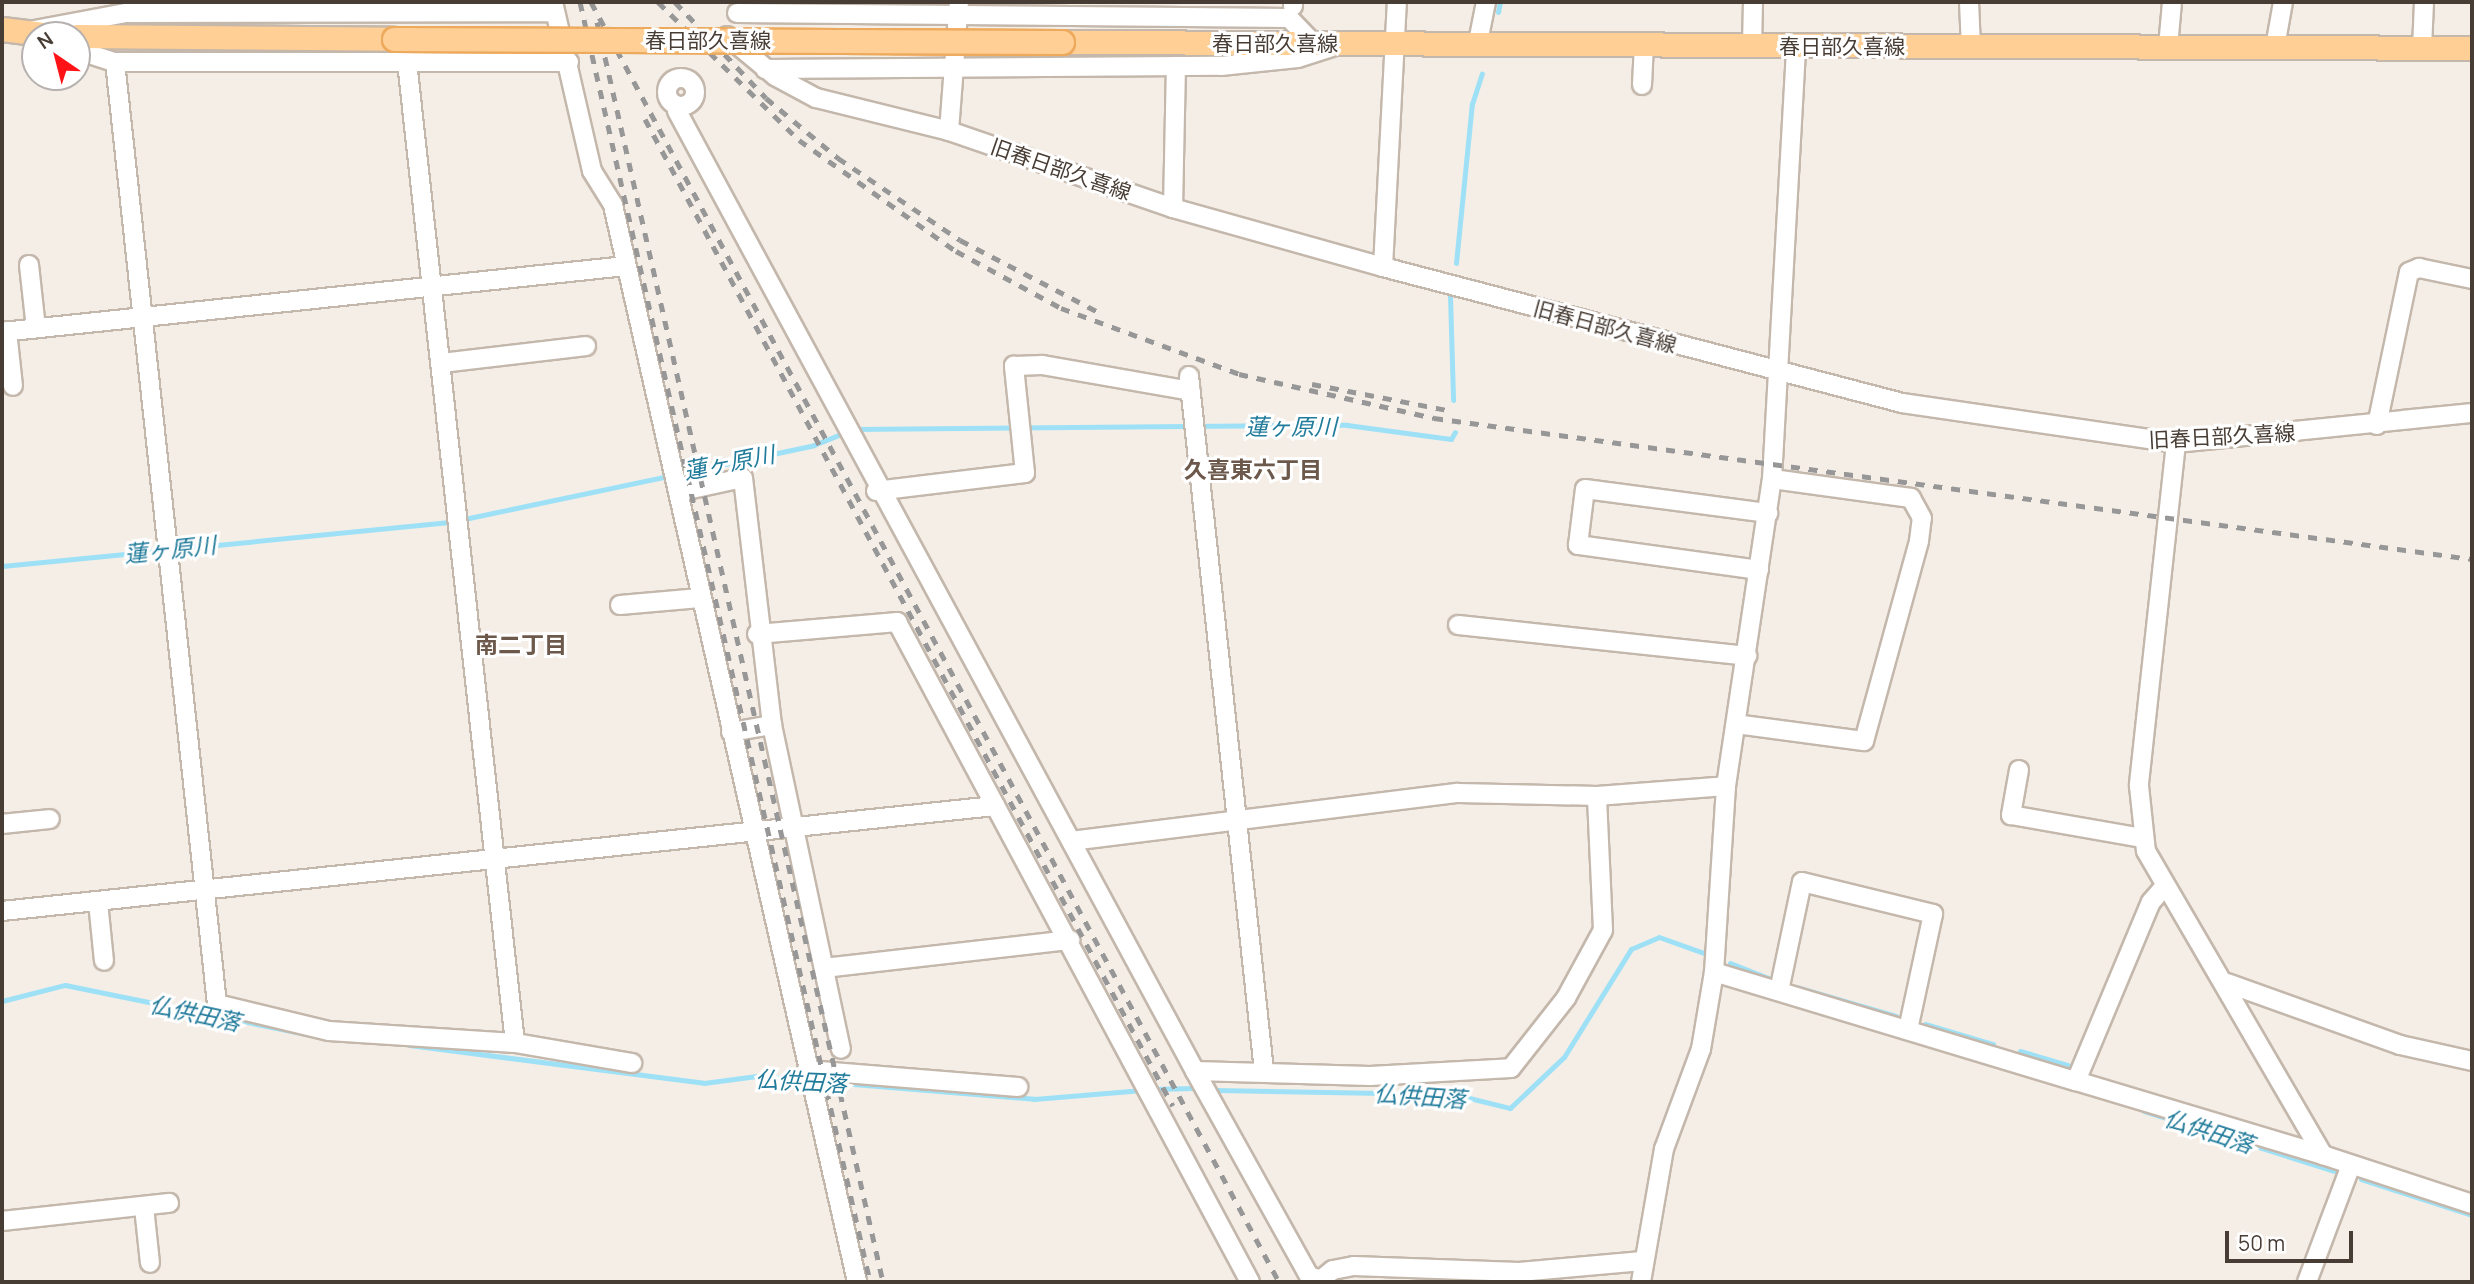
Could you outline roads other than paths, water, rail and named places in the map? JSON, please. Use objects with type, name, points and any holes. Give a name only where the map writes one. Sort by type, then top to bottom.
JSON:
[{"type":"main road","name":"春日部久喜線","points":[[91,36],[2472,48]]},
{"type":"street","points":[[1383,267],[1397,43],[1396,2]]},
{"type":"street","points":[[1478,42],[1486,2]]},
{"type":"street","points":[[1752,46],[1753,2]]},
{"type":"street","points":[[1969,2],[1971,47]]},
{"type":"street","points":[[2168,47],[2172,2]]},
{"type":"street","points":[[2275,47],[2283,2]]},
{"type":"street","points":[[2422,48],[2424,2]]},
{"type":"street","points":[[12,31],[112,8],[554,7],[569,62],[592,171],[613,205],[809,1078],[858,1282]]},
{"type":"street","points":[[737,44],[737,7],[1179,10],[1289,18],[1313,43]]},
{"type":"street","points":[[949,131],[959,9]]},
{"type":"street","name":"旧春日部久喜線","points":[[722,32],[765,69],[816,98],[949,131],[1173,208],[1383,267],[1777,372],[1968,416],[2176,443],[2377,425],[2472,413]]},
{"type":"street","points":[[765,69],[1176,66],[1298,58],[1342,43]]},
{"type":"street","points":[[1642,85],[1644,44]]},
{"type":"street","points":[[1641,1282],[1664,1149],[1702,1049],[1714,972],[1726,786],[1772,479],[1796,46]]},
{"type":"street","points":[[91,54],[115,62],[569,62]]},
{"type":"street","points":[[115,62],[217,1004],[329,1031],[514,1043],[632,1063]]},
{"type":"street","points":[[407,62],[442,363],[514,1043]]},
{"type":"street","points":[[1173,208],[1176,66]]},
{"type":"street","points":[[677,111],[876,491],[1309,1276],[1318,1281],[1353,1266],[1519,1272],[1643,1261]]},
{"type":"street","points":[[29,265],[36,328]]},
{"type":"street","points":[[13,386],[4,332],[626,266]]},
{"type":"street","points":[[2377,425],[2409,272],[2418,268],[2472,279]]},
{"type":"street","points":[[442,363],[586,346]]},
{"type":"street","points":[[876,491],[1025,473],[1014,366],[1042,365],[1190,384],[1264,1071]]},
{"type":"street","points":[[2176,443],[2139,786],[2143,838],[2164,887],[2227,984],[2323,1155]]},
{"type":"street","points":[[678,492],[743,478],[757,634],[772,725],[841,1049]]},
{"type":"street","points":[[1736,724],[1864,741],[1919,541],[1922,517],[1911,498],[1772,479]]},
{"type":"street","points":[[1759,570],[1578,545],[1586,489],[1768,513]]},
{"type":"street","points":[[620,605],[700,598]]},
{"type":"street","points":[[757,634],[897,622],[1070,940],[1250,1282]]},
{"type":"street","points":[[1458,625],[1747,656]]},
{"type":"street","points":[[731,732],[772,725]]},
{"type":"street","points":[[2018,770],[2011,815],[2143,838]]},
{"type":"street","points":[[1071,841],[1458,793],[1597,796],[1726,786]]},
{"type":"street","points":[[1195,1071],[1484,1075],[1511,1068],[1566,998],[1603,930],[1597,796]]},
{"type":"street","points":[[2,911],[995,806]]},
{"type":"street","points":[[2,824],[50,819]]},
{"type":"street","points":[[1779,991],[1802,881],[1933,914],[1908,1030]]},
{"type":"street","points":[[2076,1081],[2151,902],[2164,887]]},
{"type":"street","points":[[98,902],[104,961]]},
{"type":"street","points":[[824,968],[1070,940]]},
{"type":"street","points":[[1714,972],[2323,1155],[2472,1204]]},
{"type":"street","points":[[2227,984],[2400,1045],[2472,1061]]},
{"type":"street","points":[[809,1078],[1018,1087]]},
{"type":"street","points":[[2306,1282],[2351,1165]]},
{"type":"street","points":[[2,1221],[169,1203]]},
{"type":"street","points":[[144,1207],[150,1263]]},
{"type":"waterway","name":"蓮ヶ原川","points":[[1498,12],[1500,2]]},
{"type":"waterway","name":"蓮ヶ原川","points":[[1456,263],[1472,104],[1482,74]]},
{"type":"waterway","name":"蓮ヶ原川","points":[[1450,296],[1453,400]]},
{"type":"waterway","name":"蓮ヶ原川","points":[[2,566],[450,522],[814,445],[853,429],[1347,425],[1451,439],[1455,432]]},
{"type":"waterway","name":"仏供田落","points":[[1216,1090],[1453,1094],[1510,1108],[1564,1057],[1631,949],[1659,937],[1704,953]]},
{"type":"waterway","name":"仏供田落","points":[[1730,963],[1773,980]]},
{"type":"waterway","name":"仏供田落","points":[[2,1001],[65,985],[326,1038]]},
{"type":"waterway","name":"仏供田落","points":[[1796,987],[1896,1016]]},
{"type":"waterway","name":"仏供田落","points":[[1925,1024],[1993,1044]]},
{"type":"waterway","name":"仏供田落","points":[[409,1045],[704,1083],[757,1076],[1034,1099],[1143,1090]]},
{"type":"waterway","name":"仏供田落","points":[[2020,1051],[2068,1065]]},
{"type":"waterway","name":"仏供田落","points":[[1153,1089],[1194,1088]]},
{"type":"waterway","name":"仏供田落","points":[[2144,1111],[2334,1171]]},
{"type":"waterway","name":"仏供田落","points":[[2361,1179],[2472,1215]]},
{"type":"railway","points":[[580,2],[870,1282]]},
{"type":"railway","points":[[591,2],[1279,1282]]},
{"type":"railway","points":[[658,2],[799,140],[956,251],[1061,308],[1239,374],[1434,418],[2472,559]]},
{"type":"railway","points":[[675,2],[766,98],[838,158],[960,240],[1100,313]]},
{"type":"railway","points":[[597,22],[883,1282]]},
{"type":"railway","points":[[645,119],[1173,1106]]},
{"type":"railway","points":[[1312,384],[1447,410]]},
{"type":"district","name":"久喜東六丁目","points":[[1253,469]]},
{"type":"district","name":"南二丁目","points":[[521,644]]}]
